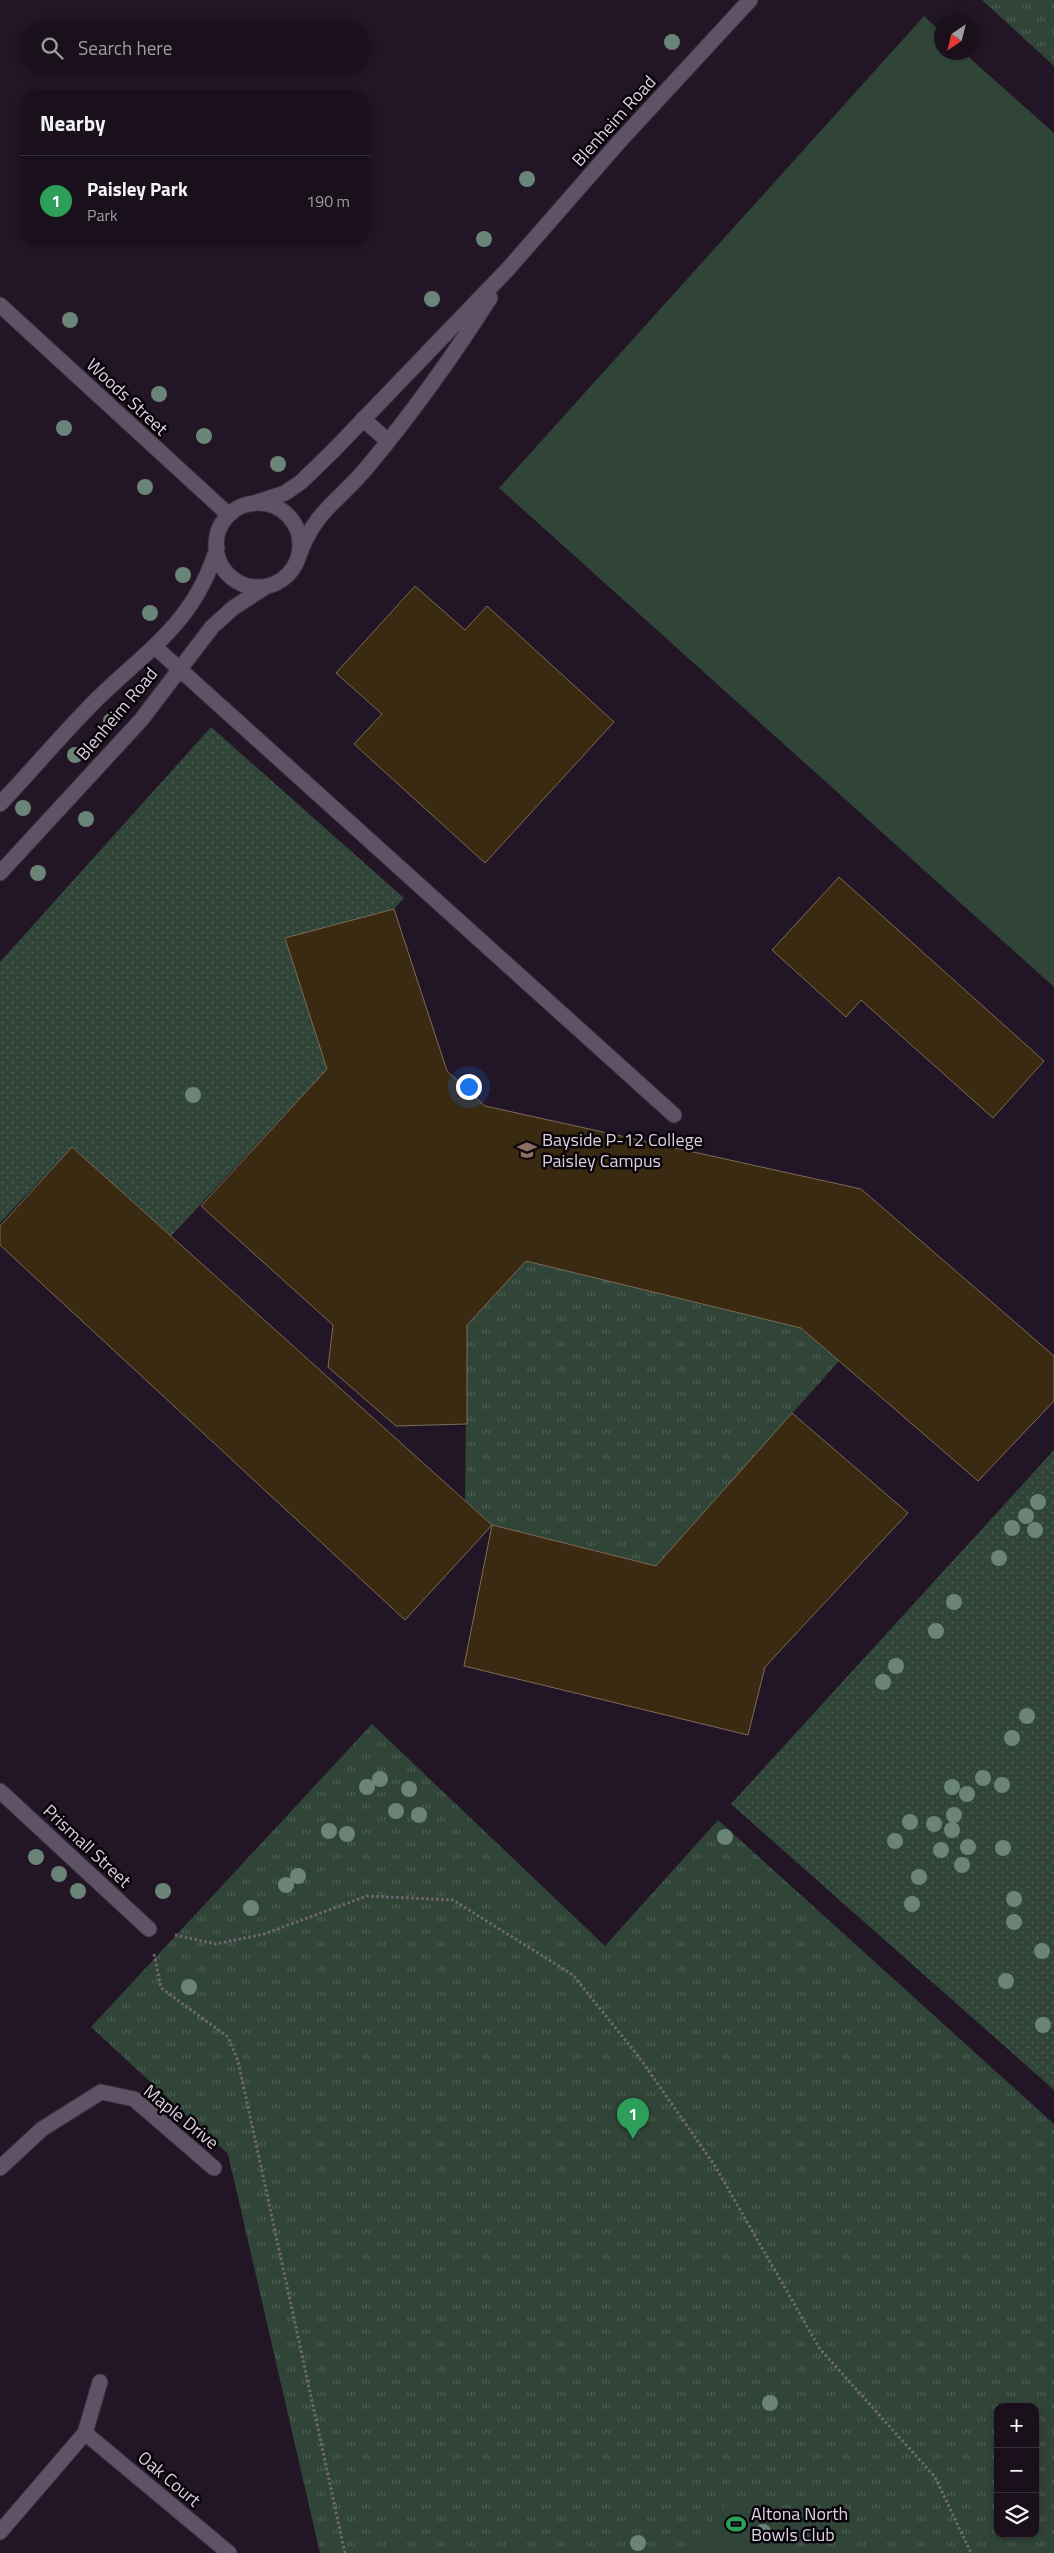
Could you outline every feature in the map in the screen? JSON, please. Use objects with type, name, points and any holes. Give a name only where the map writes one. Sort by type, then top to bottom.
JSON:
[{"type":"street","name":"Blenheim Road","points":[[251,504],[279,496],[300,482],[363,419],[508,270],[619,142],[750,0]]},
{"type":"street","name":"Blenheim Road","points":[[298,558],[312,524],[360,476],[388,441],[449,360],[508,270]]},
{"type":"street","name":"Woods Street","points":[[0,305],[229,515]]},
{"type":"street","points":[[363,419],[388,441]]},
{"type":"street","points":[[251,504],[275,507],[290,518],[299,534],[300,546],[298,558],[287,576],[268,586],[252,586],[232,577],[221,564],[217,548],[219,530],[229,515],[239,508],[251,504]]},
{"type":"street","name":"Blenheim Road","points":[[0,804],[98,699],[155,647],[193,603],[208,576],[217,548]]},
{"type":"street","name":"Blenheim Road","points":[[0,873],[141,720],[179,668],[222,616],[268,586]]},
{"type":"street","points":[[155,647],[674,1115]]},
{"type":"street","name":"Prismall Street","points":[[0,1791],[149,1929]]},
{"type":"street","name":"Maple Drive","points":[[0,2168],[42,2129],[101,2092],[134,2099],[214,2168]]},
{"type":"street","points":[[0,2532],[85,2433],[100,2382]]},
{"type":"street","name":"Oak Court","points":[[85,2433],[229,2553]]},
{"type":"path","points":[[346,2553],[238,2061],[228,2037],[162,1988],[149,1929],[216,1944],[264,1934],[367,1896],[453,1900],[573,1975],[639,2057],[715,2166],[820,2349],[935,2477],[971,2553]]},
{"type":"green space","points":[[982,0],[1054,0],[1054,66]]},
{"type":"green space","points":[[924,16],[934,25],[934,60],[972,60],[1054,133],[1054,987],[499,488]]},
{"type":"green space","points":[[211,727],[404,898],[394,909],[285,938],[327,1069],[171,1236],[72,1147],[0,1223],[0,962]]},
{"type":"green space","points":[[526,1261],[801,1328],[839,1361],[656,1566],[492,1525],[465,1500],[467,1325]]},
{"type":"green space","points":[[1054,1450],[1054,2090],[731,1804]]},
{"type":"green space","points":[[372,1724],[605,1946],[718,1820],[1054,2124],[1054,2553],[320,2553],[228,2154],[91,2027]]},
{"type":"green space","name":"Altona North Bowls Club","points":[[734,2496],[796,2553],[683,2553]]},
{"type":"building","points":[[415,586],[465,630],[487,606],[614,722],[485,863],[354,744],[382,714],[336,673]]},
{"type":"building","points":[[839,877],[1044,1061],[993,1118],[861,1000],[846,1017],[772,950]]},
{"type":"building","points":[[394,909],[447,1071],[485,1106],[861,1189],[1054,1356],[1054,1401],[978,1481],[801,1328],[526,1261],[467,1325],[467,1424],[396,1426],[328,1367],[333,1325],[201,1206],[327,1069],[285,938]]},
{"type":"building","points":[[72,1147],[492,1525],[405,1620],[0,1245],[0,1226]]},
{"type":"building","points":[[792,1413],[908,1513],[765,1667],[748,1735],[464,1666],[492,1525],[656,1566]]},
{"type":"place","name":"Bayside P-12 College Paisley Campus","points":[[527,1150]]},
{"type":"place","name":"Paisley Park","points":[[633,2139]]},
{"type":"place","name":"Altona North Bowls Club","points":[[736,2524]]}]
